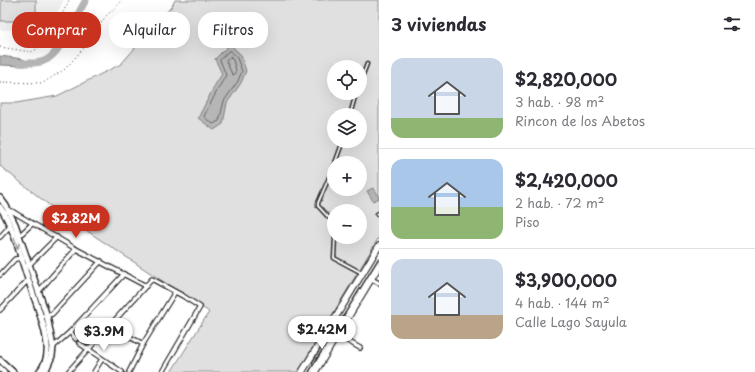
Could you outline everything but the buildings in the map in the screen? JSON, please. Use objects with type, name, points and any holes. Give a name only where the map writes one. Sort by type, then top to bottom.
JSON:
[{"type":"main road","points":[[303,372],[379,247]]},
{"type":"main road","points":[[314,372],[379,266]]},
{"type":"street","points":[[0,198],[6,206],[10,226],[21,258],[27,266],[38,291],[41,308],[40,317],[47,341],[47,351],[43,367],[39,372]]},
{"type":"street","points":[[0,207],[6,206]]},
{"type":"street","points":[[0,207],[7,212],[19,236],[27,258],[28,280],[46,316],[53,347],[52,356],[46,372]]},
{"type":"street","points":[[7,212],[16,213],[32,224],[76,249],[146,286]]},
{"type":"street","points":[[19,236],[32,224]]},
{"type":"street","points":[[0,237],[10,226]]},
{"type":"street","points":[[27,266],[57,237]]},
{"type":"street","points":[[38,291],[76,249]]},
{"type":"street","points":[[0,275],[15,259],[27,258]]},
{"type":"street","points":[[40,317],[52,314],[100,261]]},
{"type":"street","points":[[53,347],[70,332],[124,274]]},
{"type":"street","points":[[371,279],[379,283]]},
{"type":"street","points":[[0,310],[28,280]]},
{"type":"street","points":[[68,372],[111,327],[152,280],[199,306],[200,309],[162,372]]},
{"type":"street","points":[[129,372],[143,344],[175,292]]},
{"type":"street","points":[[111,327],[143,344]]},
{"type":"street","points":[[70,332],[89,350],[122,372]]},
{"type":"street","points":[[337,335],[360,348]]},
{"type":"street","points":[[94,372],[102,359]]},
{"type":"street","points":[[0,360],[13,372]]},
{"type":"street","points":[[0,368],[4,372]]},
{"type":"lane","points":[[327,182],[318,203],[318,206],[327,216]]},
{"type":"lane","points":[[335,244],[334,258],[362,274]]},
{"type":"lane","points":[[303,372],[379,247]]},
{"type":"lane","points":[[311,372],[379,261]]},
{"type":"path","points":[[0,47],[31,52],[37,49],[52,36],[69,0]]},
{"type":"path","points":[[0,82],[43,83],[65,69],[84,49],[106,16],[123,0]]},
{"type":"shaded area","points":[[0,0],[64,0],[58,12],[12,12],[12,30],[0,29]]},
{"type":"shaded area","points":[[1,0],[36,0],[36,12],[12,12],[12,21],[1,21]]},
{"type":"shaded area","points":[[175,0],[379,0],[379,237],[298,372],[171,372],[209,312],[54,209],[0,166],[0,103],[16,103],[57,96],[121,64],[135,48],[190,48],[190,12],[167,12]]},
{"type":"water","points":[[226,48],[234,48],[241,55],[246,71],[241,83],[227,103],[223,124],[214,130],[198,118],[222,74],[215,59]]},
{"type":"water","points":[[0,56],[23,59],[29,63],[25,66],[0,65]]},
{"type":"water","points":[[373,188],[379,198],[373,201],[367,191]]},
{"type":"waterway","points":[[20,63],[38,63],[50,57],[68,34],[86,0]]}]
